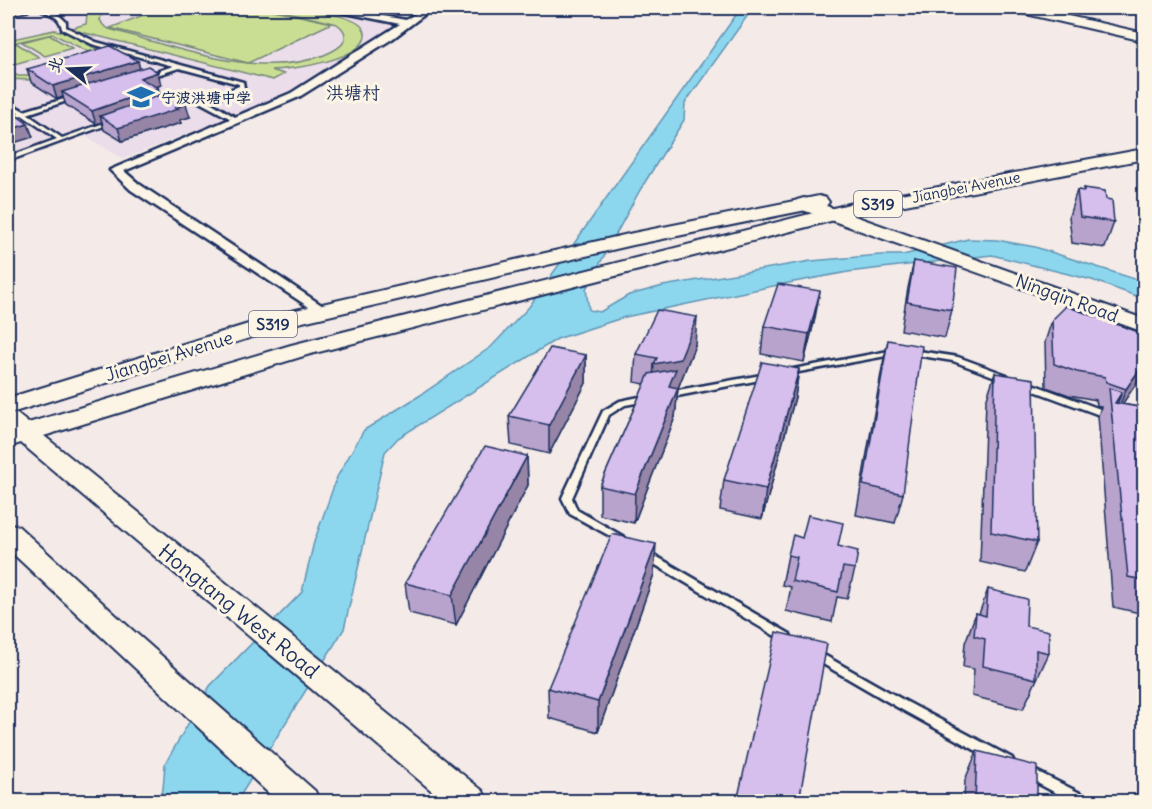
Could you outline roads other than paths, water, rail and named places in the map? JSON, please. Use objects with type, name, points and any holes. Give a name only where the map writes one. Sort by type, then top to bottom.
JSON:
[{"type":"main road","points":[[8,11],[23,8]]},
{"type":"main road","points":[[1018,8],[1144,37]]},
{"type":"main road","points":[[1056,8],[1144,27]]},
{"type":"main road","name":"Jiangbei Avenue","points":[[8,406],[287,319],[633,238],[804,204],[1144,143]]},
{"type":"main road","name":"Jiangbei Avenue","points":[[12,431],[299,350],[834,214],[1144,154]]},
{"type":"main road","name":"Ningqin Road","points":[[804,204],[1144,326]]},
{"type":"main road","name":"Hongtang West Road","points":[[12,431],[471,801]]},
{"type":"main road","points":[[8,533],[303,801]]},
{"type":"street","points":[[326,8],[408,23]]},
{"type":"street","points":[[321,311],[135,187],[116,170],[295,95],[389,37],[428,8]]},
{"type":"lane","points":[[41,8],[59,17],[64,22],[64,28],[83,39],[241,83],[242,87],[235,92],[206,102]]},
{"type":"lane","points":[[136,79],[181,66]]},
{"type":"lane","points":[[164,104],[190,95],[237,120]]},
{"type":"lane","points":[[8,118],[80,96]]},
{"type":"lane","points":[[8,103],[62,140]]},
{"type":"lane","points":[[8,159],[120,119]]},
{"type":"lane","points":[[1086,801],[901,704],[573,512],[567,498],[606,413],[623,403],[889,352],[924,352],[955,359],[1117,418]]},
{"type":"water","points":[[741,8],[753,8],[685,103],[684,120],[640,190],[586,289],[589,310],[600,312],[629,295],[663,286],[811,261],[903,255],[968,239],[997,240],[1035,247],[1144,282],[1144,299],[1092,280],[992,255],[848,272],[783,284],[625,317],[557,339],[398,438],[385,452],[344,629],[237,801],[156,802],[163,789],[165,764],[210,686],[302,592],[314,542],[337,477],[364,430],[491,347],[529,307]]},
{"type":"place","name":"宁波洪塘中学","points":[[141,97]]},
{"type":"district","name":"洪塘村","points":[[353,92]]}]
